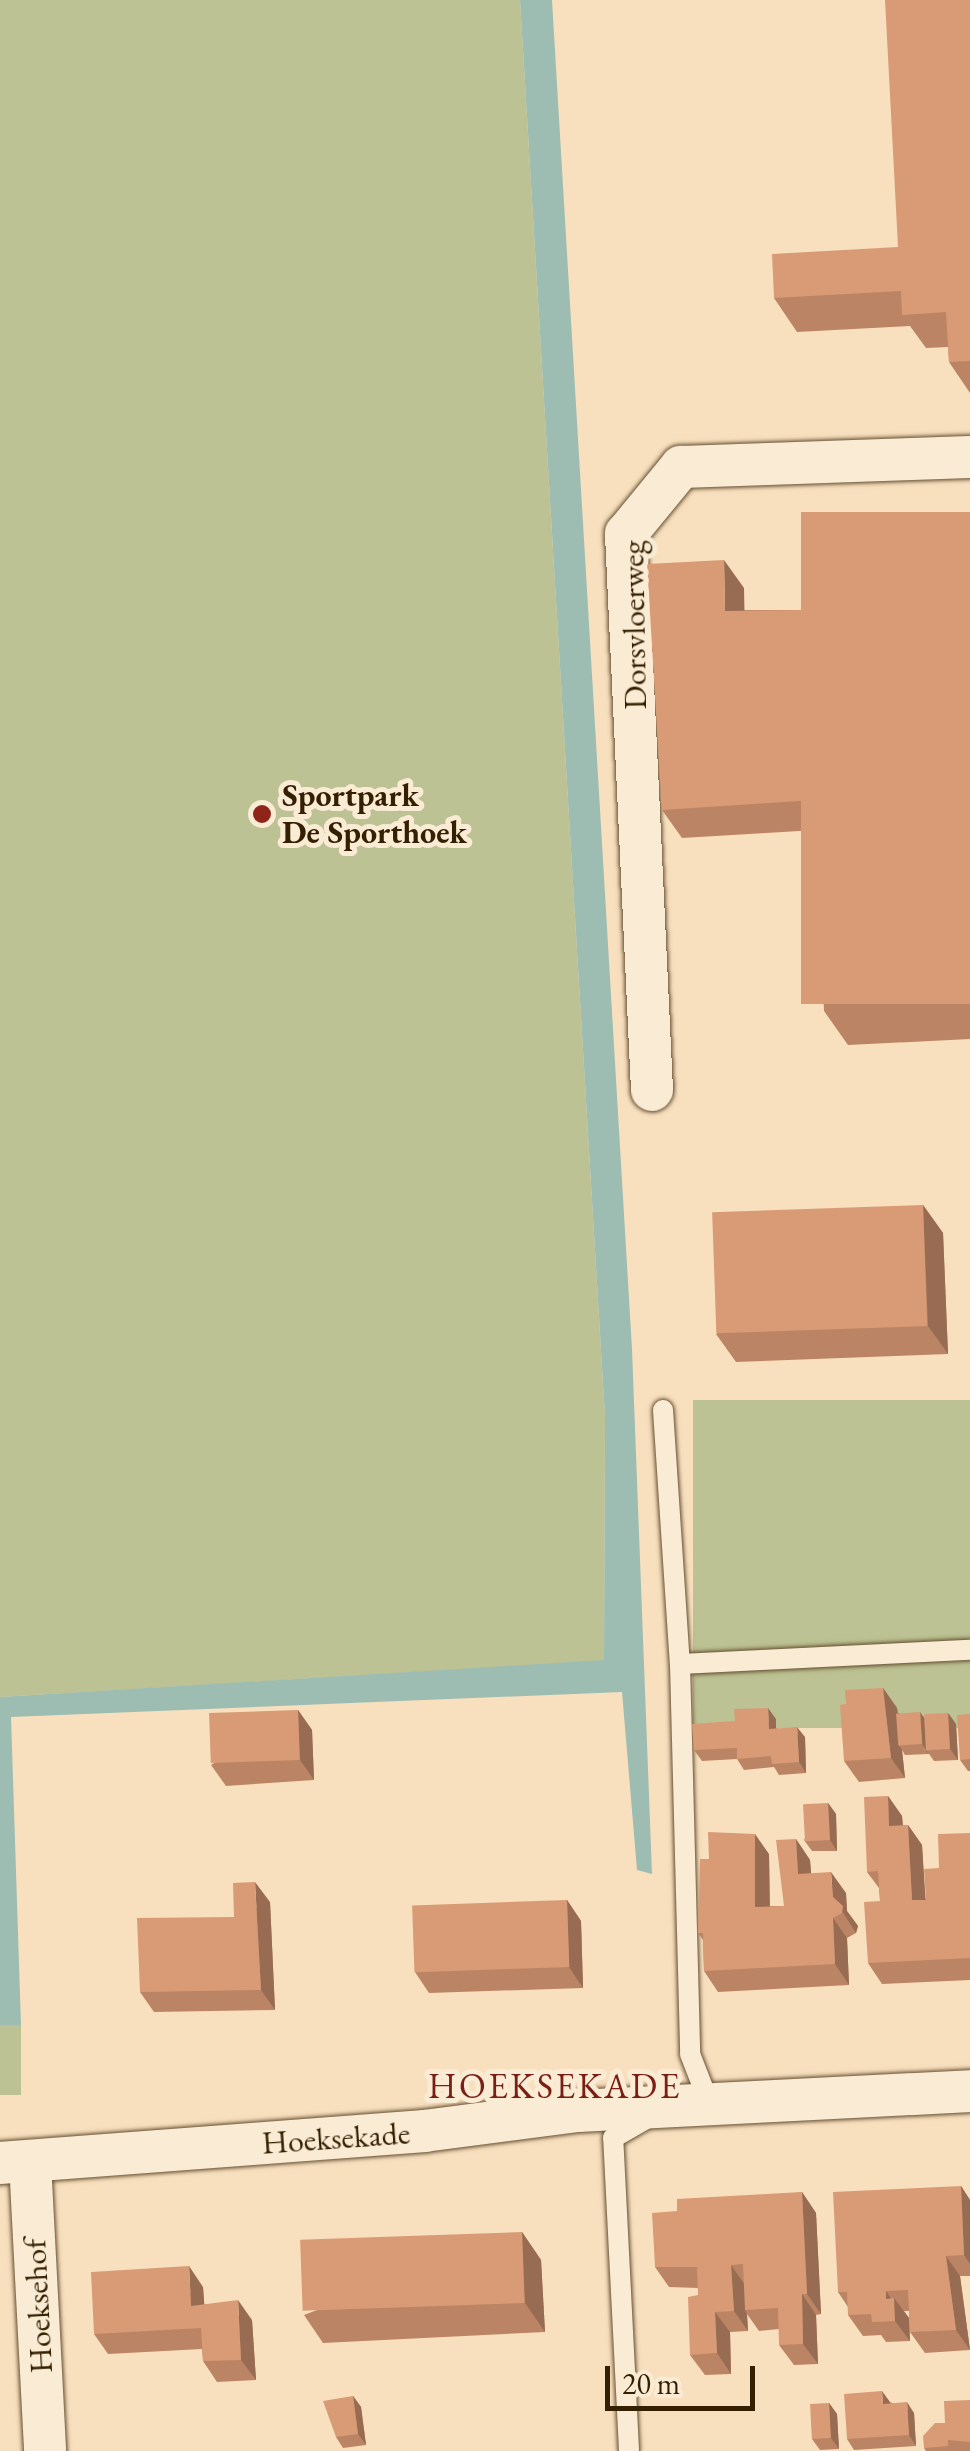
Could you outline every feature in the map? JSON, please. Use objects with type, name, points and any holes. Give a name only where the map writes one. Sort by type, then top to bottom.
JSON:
[{"type":"street","name":"Dorsvloerweg","points":[[652,1090],[626,534],[681,467],[970,457]]},
{"type":"street","name":"Hoeksekade","points":[[15,2162],[424,2131],[578,2111],[970,2090]]},
{"type":"street","name":"Hoeksehof","points":[[15,2162],[45,2451]]},
{"type":"lane","points":[[629,2450],[612,2138],[690,2104],[680,1664],[664,1410]]},
{"type":"lane","points":[[680,1664],[970,1650]]},
{"type":"green space","name":"Sportpark De Sporthoek","points":[[0,0],[520,0],[605,1417],[604,1661],[0,1697]]},
{"type":"green space","points":[[693,1400],[970,1400],[970,1728],[693,1728]]},
{"type":"green space","points":[[0,2025],[21,2025],[21,2095],[0,2095]]},
{"type":"water","points":[[520,0],[552,0],[632,1349],[652,1874],[637,1870],[622,1692],[11,1717],[21,2025],[0,2025],[0,1697],[604,1660],[605,1417]]},
{"type":"building","points":[[885,0],[970,0],[970,361],[949,362],[946,312],[902,315],[901,291],[774,298],[772,254],[898,247]]},
{"type":"building","points":[[801,512],[970,512],[970,1004],[801,1004]]},
{"type":"building","points":[[724,560],[725,611],[805,610],[814,800],[662,810],[647,564]]},
{"type":"building","points":[[923,1205],[927,1326],[716,1333],[712,1212]]},
{"type":"building","points":[[883,1688],[891,1758],[844,1761],[840,1705],[846,1704],[845,1690]]},
{"type":"building","points":[[768,1708],[769,1729],[797,1727],[799,1762],[772,1764],[771,1756],[737,1759],[737,1748],[694,1750],[692,1724],[735,1721],[734,1709]]},
{"type":"building","points":[[298,1710],[300,1760],[211,1763],[209,1713]]},
{"type":"building","points":[[920,1712],[922,1744],[898,1746],[896,1714]]},
{"type":"building","points":[[948,1713],[950,1749],[926,1750],[924,1714]]},
{"type":"building","points":[[970,1714],[970,1759],[960,1760],[957,1715]]},
{"type":"building","points":[[888,1796],[889,1826],[908,1825],[912,1900],[926,1900],[924,1869],[939,1868],[938,1834],[970,1833],[970,1958],[868,1963],[864,1902],[880,1901],[878,1871],[867,1872],[864,1797]]},
{"type":"building","points":[[828,1803],[830,1840],[805,1841],[803,1804]]},
{"type":"building","points":[[708,1832],[755,1834],[755,1907],[784,1906],[776,1840],[796,1839],[798,1874],[831,1872],[833,1897],[843,1906],[842,1913],[833,1918],[835,1964],[704,1971],[703,1933],[698,1933],[700,1859],[709,1859]]},
{"type":"building","points":[[255,1882],[261,1990],[140,1992],[137,1918],[234,1917],[233,1883]]},
{"type":"building","points":[[567,1900],[569,1967],[414,1972],[412,1905]]},
{"type":"building","points":[[961,2186],[964,2255],[946,2256],[956,2330],[910,2332],[908,2290],[886,2291],[886,2299],[894,2298],[895,2321],[872,2322],[871,2314],[848,2315],[847,2292],[838,2292],[833,2192]]},
{"type":"building","points":[[802,2192],[807,2294],[802,2294],[803,2344],[779,2345],[778,2308],[745,2310],[743,2264],[731,2265],[734,2311],[715,2312],[717,2353],[690,2355],[688,2297],[698,2295],[697,2267],[655,2267],[652,2213],[677,2211],[677,2199]]},
{"type":"building","points":[[522,2232],[524,2303],[303,2311],[300,2240]]},
{"type":"building","points":[[189,2266],[191,2306],[238,2300],[241,2360],[203,2361],[201,2328],[94,2334],[91,2272]]},
{"type":"building","points":[[882,2391],[883,2404],[907,2402],[909,2435],[847,2439],[844,2394]]},
{"type":"building","points":[[353,2396],[358,2434],[336,2437],[323,2401]]},
{"type":"building","points":[[970,2400],[970,2442],[948,2440],[948,2446],[924,2448],[923,2436],[935,2423],[945,2423],[944,2401]]},
{"type":"building","points":[[829,2403],[831,2438],[812,2439],[810,2404]]},
{"type":"place","name":"Sportpark De Sporthoek","points":[[262,814]]},
{"type":"district","name":"HOEKSEKADE","points":[[555,2086]]}]
